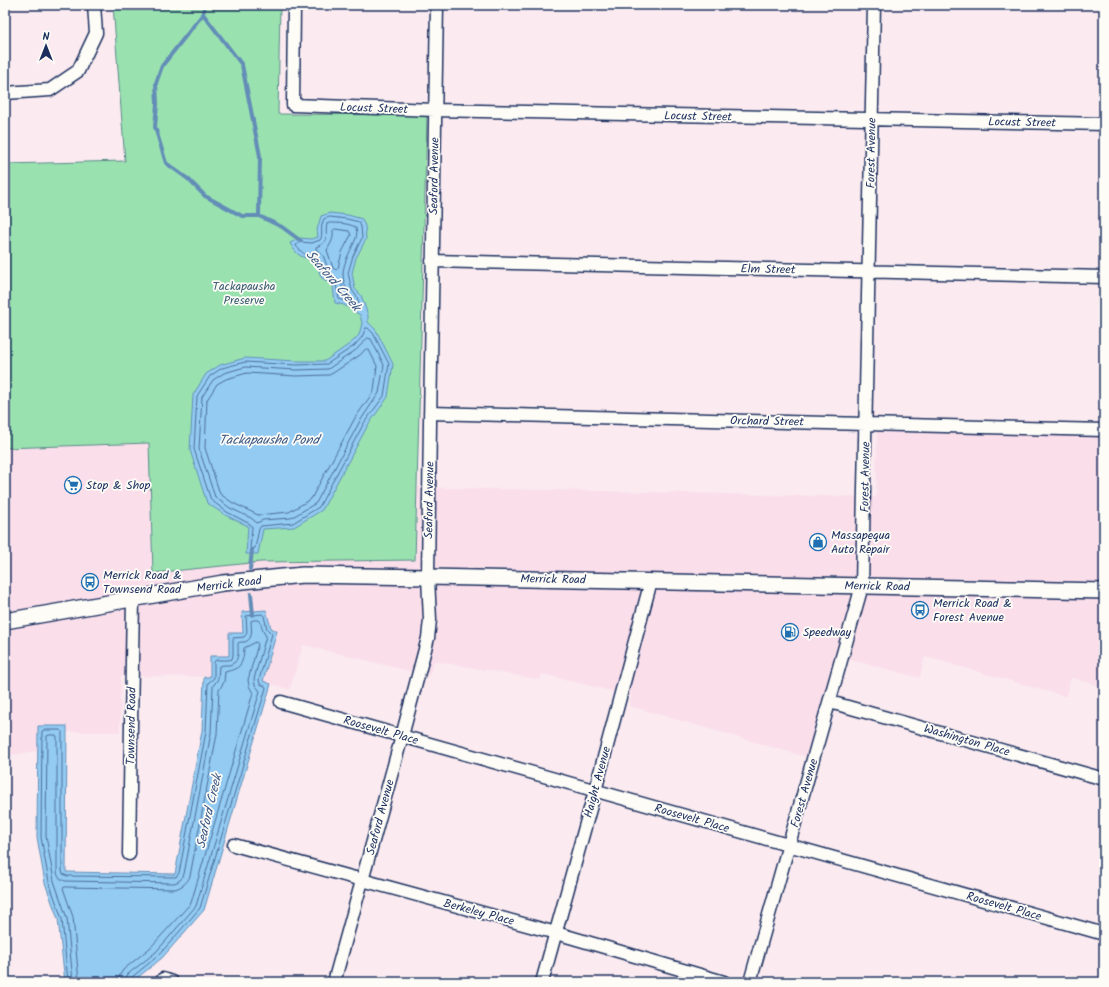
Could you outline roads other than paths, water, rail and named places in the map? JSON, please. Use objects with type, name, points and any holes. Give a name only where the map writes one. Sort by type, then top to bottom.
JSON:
[{"type":"main road","name":"Merrick Road","points":[[5,621],[223,583],[303,575],[1104,591]]},
{"type":"street","points":[[5,93],[50,90],[78,70],[96,33],[94,5]]},
{"type":"street","name":"Locust Street","points":[[294,5],[293,105],[435,110],[1104,124]]},
{"type":"street","name":"Seaford Avenue","points":[[334,982],[430,630],[428,577],[437,5]]},
{"type":"street","name":"Forest Avenue","points":[[750,982],[862,586],[874,5]]},
{"type":"street","name":"Elm Street","points":[[432,261],[1104,277]]},
{"type":"street","name":"Orchard Street","points":[[430,413],[1104,430]]},
{"type":"street","name":"Haight Avenue","points":[[542,982],[651,581]]},
{"type":"street","name":"Townsend Road","points":[[129,854],[133,598]]},
{"type":"street","name":"Roosevelt Place","points":[[281,702],[1104,934]]},
{"type":"street","name":"Washington Place","points":[[830,702],[1104,779]]},
{"type":"street","name":"Berkeley Place","points":[[234,845],[556,933],[724,982]]},
{"type":"water","name":"Tackapausha Pond","points":[[330,213],[348,215],[362,219],[365,226],[366,239],[356,258],[352,273],[355,289],[361,295],[368,315],[368,322],[376,330],[393,364],[388,397],[368,425],[322,510],[294,527],[263,529],[258,554],[246,554],[248,526],[225,515],[207,503],[190,450],[193,395],[206,374],[220,365],[245,358],[325,361],[351,343],[359,335],[362,323],[360,315],[344,305],[335,303],[333,286],[321,277],[315,259],[300,256],[290,243],[300,238],[311,239],[318,237],[317,230],[321,216]]},
{"type":"water","points":[[266,610],[271,628],[277,631],[263,681],[271,684],[204,910],[162,958],[132,982],[65,982],[58,919],[45,883],[37,837],[38,726],[67,726],[66,872],[175,874],[202,731],[204,677],[210,677],[210,656],[229,656],[229,633],[243,633],[242,612]]},
{"type":"waterway","name":"Seaford Creek","points":[[205,5],[203,14],[162,66],[156,83],[157,104],[155,127],[166,163],[188,179],[205,196],[242,216],[259,216],[282,227],[301,241]]},
{"type":"waterway","points":[[203,14],[242,65],[260,156],[259,216]]},
{"type":"waterway","name":"Seaford Creek","points":[[250,569],[252,550]]},
{"type":"waterway","name":"Seaford Creek","points":[[251,594],[253,615]]},
{"type":"place","name":"Stop & Shop","points":[[73,485]]},
{"type":"place","name":"Massapequa Auto Repair","points":[[818,542]]},
{"type":"place","name":"Merrick Road & Townsend Road","points":[[90,582]]},
{"type":"place","name":"Merrick Road & Forest Avenue","points":[[920,610]]},
{"type":"place","name":"Speedway","points":[[790,632]]},
{"type":"park label","name":"Tackapausha Preserve","points":[[244,293]]}]
